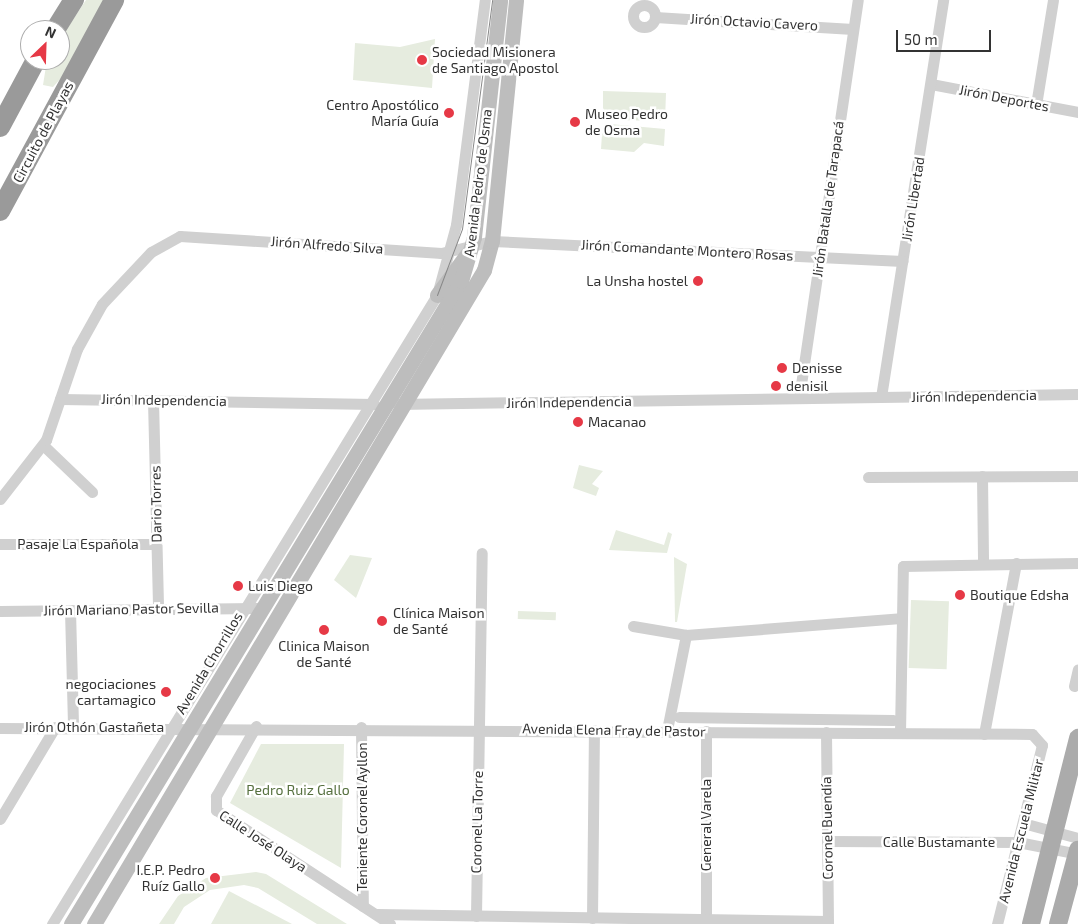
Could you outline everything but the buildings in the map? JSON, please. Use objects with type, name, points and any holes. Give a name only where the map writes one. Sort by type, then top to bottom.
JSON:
[{"type":"highway","points":[[61,20],[74,0]]},
{"type":"highway","name":"Circuito de Playas","points":[[0,211],[114,0]]},
{"type":"highway","points":[[0,126],[31,70]]},
{"type":"main road","name":"Avenida Pedro de Osma","points":[[388,404],[457,290],[473,247],[500,0]]},
{"type":"main road","name":"Avenida Pedro de Osma","points":[[406,404],[471,295],[492,241],[516,0]]},
{"type":"main road","points":[[437,295],[473,247]]},
{"type":"main road","name":"Avenida Chorrillos","points":[[71,924],[189,726],[388,404]]},
{"type":"main road","points":[[94,924],[210,726],[406,404]]},
{"type":"main road","points":[[326,504],[341,513]]},
{"type":"main road","points":[[291,562],[306,571]]},
{"type":"main road","points":[[240,644],[254,654]]},
{"type":"main road","points":[[1031,924],[1078,738]]},
{"type":"main road","points":[[1058,924],[1078,849]]},
{"type":"street","name":"Avenida Pedro de Osma","points":[[368,404],[437,295],[449,252],[485,0]]},
{"type":"street","name":"Jirón Batalla de Tarapacá","points":[[799,398],[858,0]]},
{"type":"street","name":"Jirón Libertad","points":[[881,397],[943,0]]},
{"type":"street","points":[[1036,105],[1053,0]]},
{"type":"street","name":"Jirón Octavio Cavero","points":[[655,17],[853,29]]},
{"type":"street","name":"Jirón Deportes","points":[[931,84],[1078,112]]},
{"type":"street","name":"Jirón Alfredo Silva","points":[[60,399],[77,349],[102,304],[151,252],[180,236],[449,252],[473,247]]},
{"type":"street","name":"Jirón Comandante Montero Rosas","points":[[473,247],[492,241],[903,260]]},
{"type":"street","name":"Jirón Independencia","points":[[60,399],[406,404],[1078,394]]},
{"type":"street","points":[[0,499],[43,445],[60,399]]},
{"type":"street","name":"Dario Torres","points":[[153,400],[158,609]]},
{"type":"street","name":"Avenida Chorrillos","points":[[52,924],[242,608],[368,404]]},
{"type":"street","points":[[43,445],[92,492]]},
{"type":"street","points":[[982,476],[983,563]]},
{"type":"street","points":[[868,477],[1078,476]]},
{"type":"street","name":"Pasaje La Española","points":[[0,544],[156,544]]},
{"type":"street","name":"Coronel La Torre","points":[[476,916],[482,552]]},
{"type":"street","points":[[900,733],[900,618],[903,566],[983,563],[1078,563]]},
{"type":"street","points":[[984,734],[1016,563]]},
{"type":"street","name":"Jirón Mariano Pastor Sevilla","points":[[0,610],[262,608]]},
{"type":"street","points":[[70,610],[72,727]]},
{"type":"street","points":[[633,626],[686,635],[900,618]]},
{"type":"street","points":[[667,730],[686,635]]},
{"type":"street","points":[[1074,686],[1078,669]]},
{"type":"street","points":[[679,717],[893,720]]},
{"type":"street","name":"Avenida Elena Fray de Pastor","points":[[189,726],[984,734],[1039,738]]},
{"type":"street","name":"Jirón Othón Gastañeta","points":[[0,728],[189,726]]},
{"type":"street","name":"Calle José Olaya","points":[[256,726],[216,796],[216,810],[390,924]]},
{"type":"street","points":[[0,819],[55,727]]},
{"type":"street","name":"Teniente Coronel Ayllon","points":[[361,727],[363,906]]},
{"type":"street","points":[[592,918],[594,730]]},
{"type":"street","name":"General Varela","points":[[706,731],[706,919]]},
{"type":"street","name":"Coronel Buendía","points":[[826,732],[828,923]]},
{"type":"street","name":"Avenida Escuela Militar","points":[[998,924],[1042,745],[1039,738]]},
{"type":"street","points":[[1023,823],[1053,839],[1078,849]]},
{"type":"street","name":"Calle Bustamante","points":[[827,841],[1018,842],[1053,839]]},
{"type":"street","points":[[376,914],[458,920],[476,916],[706,919],[828,923]]},
{"type":"green space","points":[[86,0],[105,0],[70,63],[70,24]]},
{"type":"green space","points":[[435,39],[432,88],[353,80],[355,43],[400,47]]},
{"type":"green space","points":[[45,70],[66,70],[53,87],[43,85]]},
{"type":"green space","points":[[603,91],[666,93],[665,121],[610,120],[603,108]]},
{"type":"green space","points":[[610,124],[665,129],[664,146],[644,143],[634,152],[601,149],[602,134]]},
{"type":"green space","points":[[579,465],[603,471],[592,484],[599,488],[596,496],[573,488]]},
{"type":"green space","points":[[616,530],[664,545],[668,532],[672,534],[667,553],[609,550]]},
{"type":"green space","points":[[350,555],[372,558],[356,598],[334,580]]},
{"type":"green space","points":[[674,557],[687,564],[677,622],[675,622]]},
{"type":"green space","points":[[911,600],[949,601],[947,669],[909,668]]},
{"type":"green space","points":[[518,611],[556,612],[556,620],[518,619]]},
{"type":"green space","name":"Pedro Ruiz Gallo","points":[[261,744],[344,744],[341,868],[230,803]]},
{"type":"green space","points":[[256,872],[266,874],[347,924],[317,924],[258,888],[244,885],[210,890],[184,907],[174,924],[159,924],[178,896],[206,878]]},
{"type":"green space","points":[[229,891],[292,924],[211,924]]},
{"type":"tram line","points":[[437,295],[462,229],[492,0]]},
{"type":"place","name":"Sociedad Misionera de Santiago Apostol","points":[[422,60]]},
{"type":"place","name":"Centro Apostólico María Guía","points":[[449,113]]},
{"type":"place","name":"Museo Pedro de Osma","points":[[575,122]]},
{"type":"place","name":"La Unsha hostel","points":[[698,281]]},
{"type":"place","name":"Denisse","points":[[782,368]]},
{"type":"place","name":"denisil","points":[[776,386]]},
{"type":"place","name":"Macanao","points":[[578,422]]},
{"type":"place","name":"Luis Diego","points":[[238,586]]},
{"type":"place","name":"Boutique Edsha","points":[[960,595]]},
{"type":"place","name":"Clínica Maison de Santé","points":[[382,621]]},
{"type":"place","name":"Clinica Maison de Santé","points":[[324,630]]},
{"type":"place","name":"negociaciones cartamagico","points":[[166,692]]},
{"type":"place","name":"I.E.P. Pedro Ruíz Gallo","points":[[215,878]]}]
